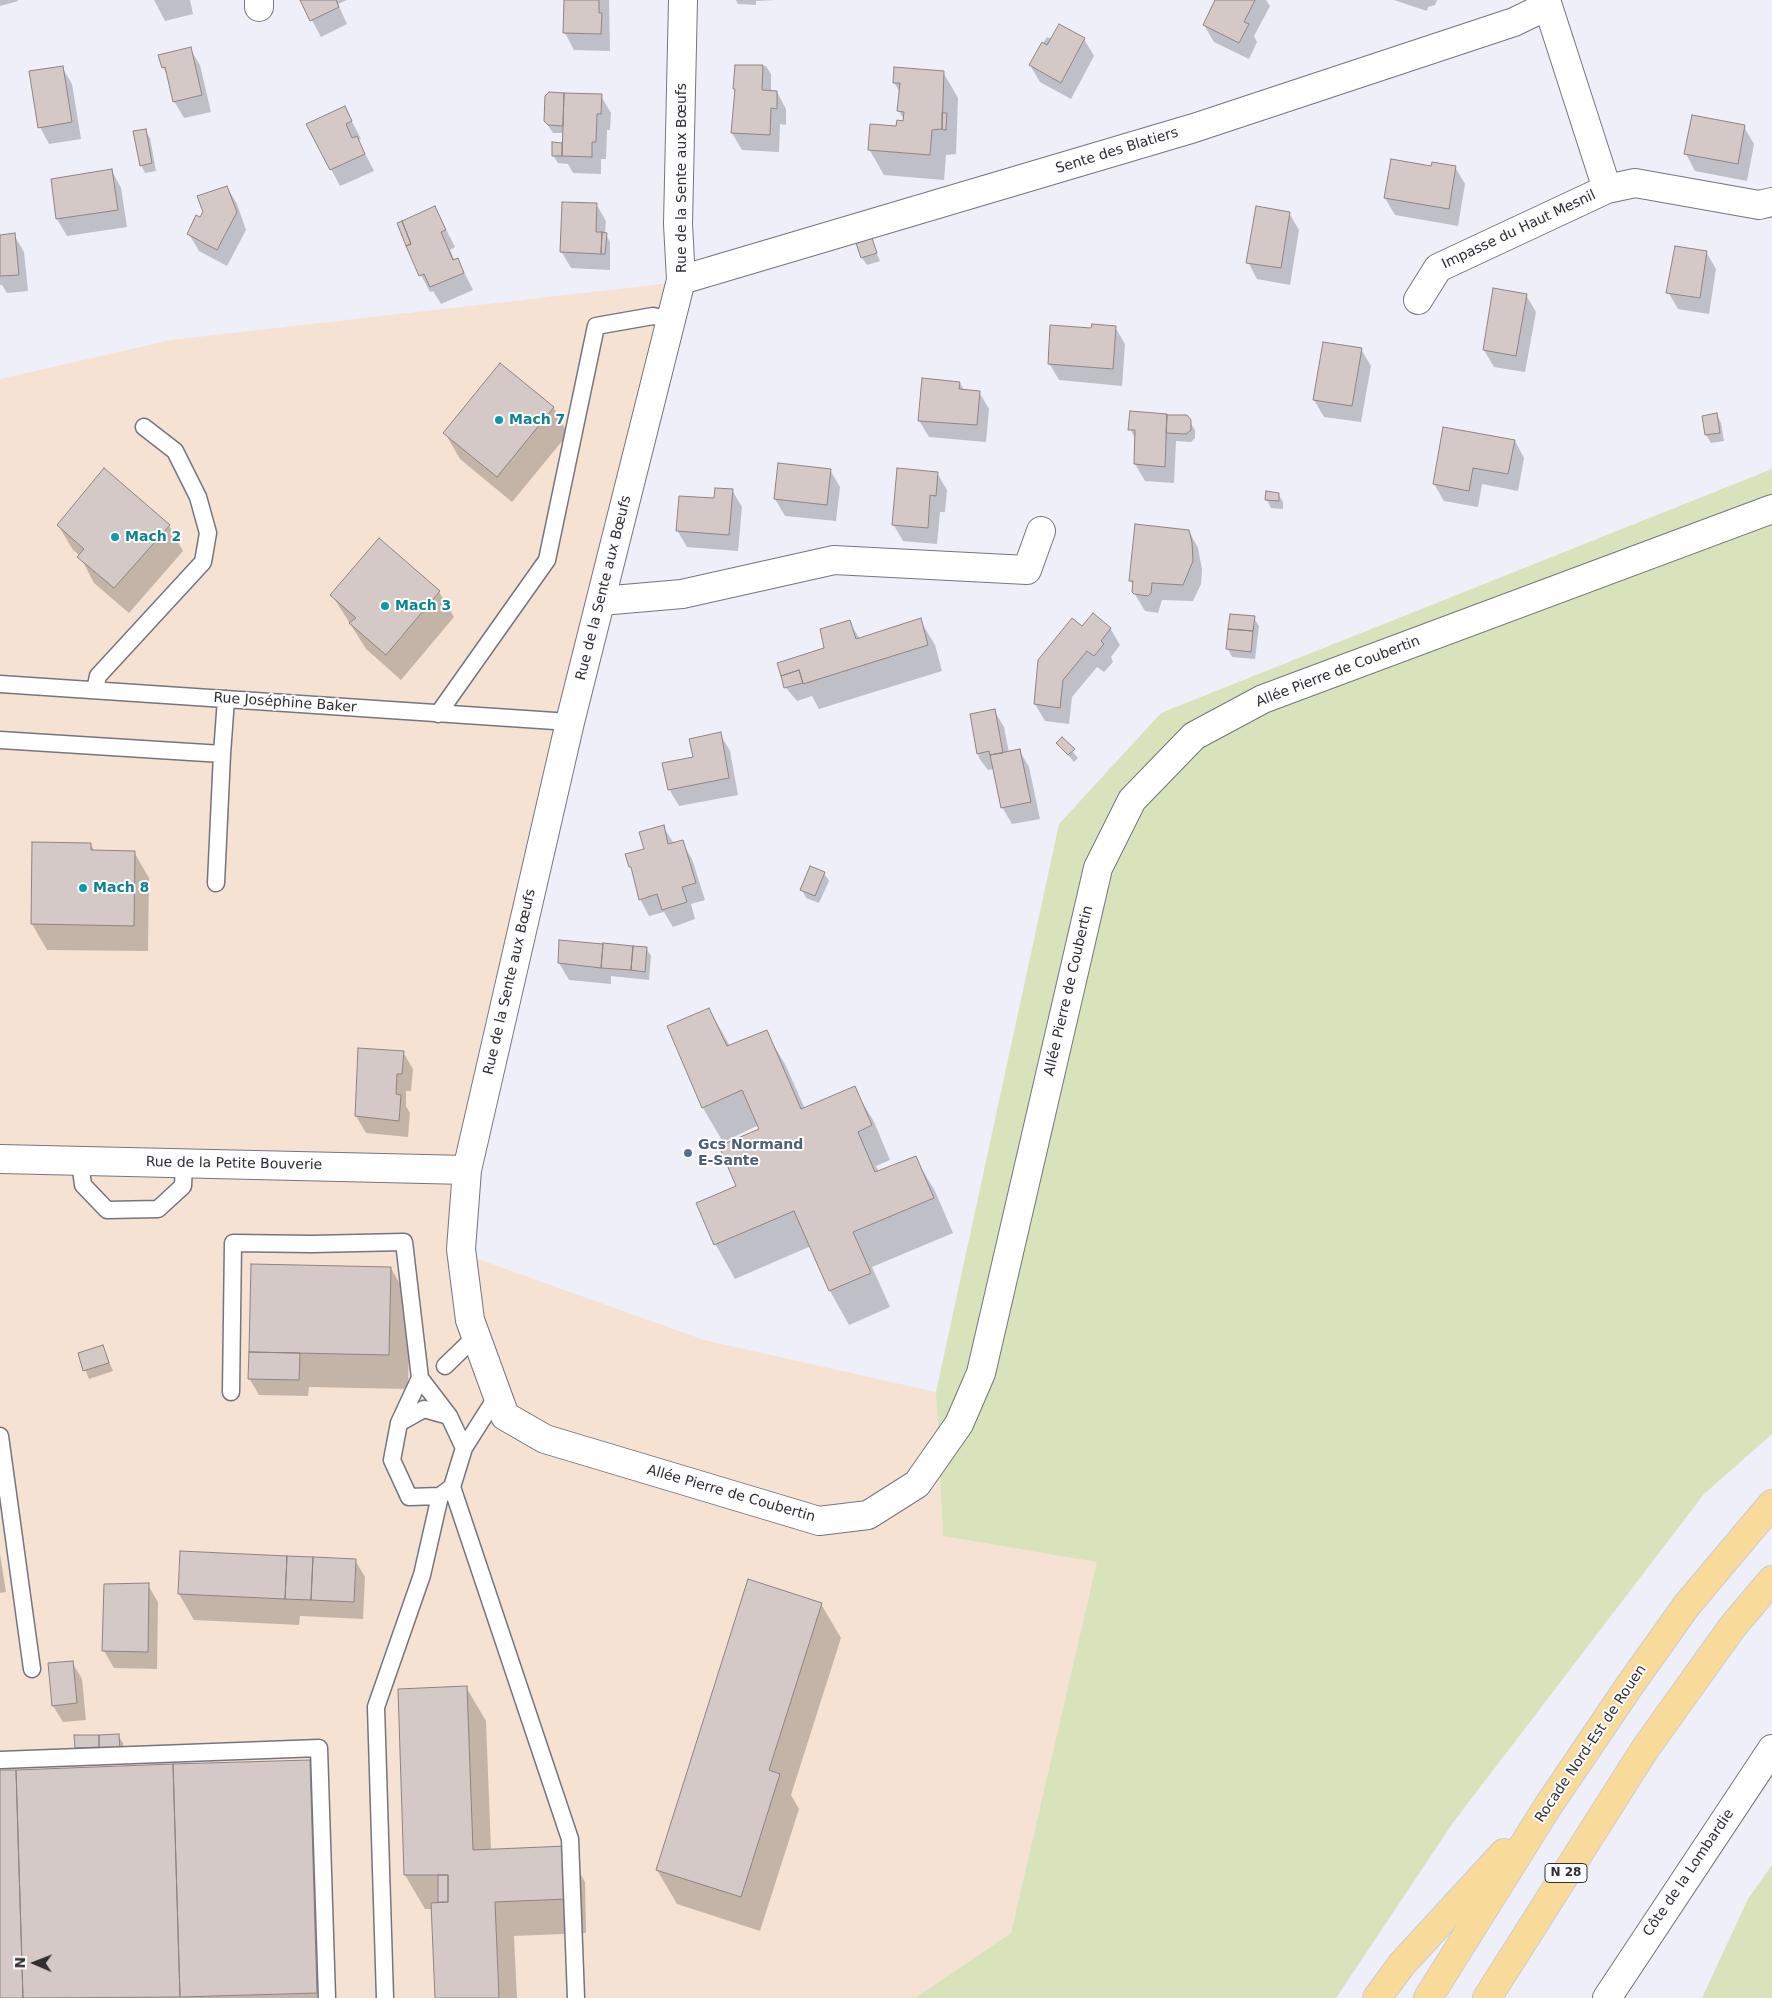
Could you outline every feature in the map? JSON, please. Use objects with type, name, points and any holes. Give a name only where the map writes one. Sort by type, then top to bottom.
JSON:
[{"type":"highway","name":"Rocade Nord-Est de Rouen","points":[[1428,1998],[1548,1806],[1630,1685],[1687,1604],[1772,1504]]},
{"type":"highway","name":"N 28","points":[[1487,1998],[1645,1749],[1733,1626],[1772,1580]]},
{"type":"highway","points":[[1377,1998],[1402,1964],[1548,1806]]},
{"type":"street","name":"Rue de la Sente aux Bœufs","points":[[476,1336],[470,1320],[461,1249],[467,1170],[570,722],[681,280],[678,224],[684,0]]},
{"type":"street","name":"Sente des Blatiers","points":[[681,280],[1194,128],[1514,22],[1546,3]]},
{"type":"street","points":[[1546,3],[1607,189]]},
{"type":"street","name":"Impasse du Haut Mesnil","points":[[1418,300],[1438,268],[1607,189],[1635,183],[1759,205],[1772,202]]},
{"type":"street","name":"Allée Pierre de Coubertin","points":[[476,1336],[505,1416],[545,1440],[819,1521],[868,1515],[918,1484],[959,1424],[980,1373],[1098,868],[1132,800],[1194,736],[1264,699],[1772,509]]},
{"type":"street","points":[[601,601],[682,594],[834,560],[1027,570],[1041,531]]},
{"type":"street","name":"Rue de la Petite Bouverie","points":[[0,1159],[467,1170]]},
{"type":"street","name":"Côte de la Lombardie","points":[[1607,1998],[1772,1749]]},
{"type":"lane","points":[[438,714],[547,560],[596,326],[653,316],[672,320]]},
{"type":"lane","points":[[95,690],[98,676],[204,562],[208,533],[198,497],[175,451],[144,427]]},
{"type":"lane","name":"Rue Joséphine Baker","points":[[0,684],[570,722]]},
{"type":"lane","points":[[216,883],[226,699]]},
{"type":"lane","points":[[0,740],[222,754]]},
{"type":"lane","points":[[80,1161],[83,1185],[107,1210],[158,1210],[183,1186],[184,1164]]},
{"type":"lane","points":[[231,1392],[233,1243],[404,1242],[420,1378],[448,1416],[464,1448]]},
{"type":"lane","points":[[445,1366],[476,1336]]},
{"type":"lane","points":[[420,1378],[400,1423],[392,1460],[409,1498],[446,1491]]},
{"type":"lane","points":[[385,1998],[376,1708],[422,1575],[446,1491],[464,1448],[497,1396]]},
{"type":"lane","points":[[400,1423],[424,1409],[448,1416]]},
{"type":"lane","points":[[0,1442],[32,1669]]},
{"type":"lane","points":[[446,1491],[570,1839],[576,1998]]},
{"type":"lane","points":[[0,1760],[319,1748],[327,1998]]},
{"type":"shaded area","points":[[671,283],[553,740],[480,1045],[458,1181],[453,1250],[704,1340],[936,1392],[943,1535],[1098,1561],[1011,1933],[915,1998],[0,1998],[0,379],[171,340]]},
{"type":"green space","points":[[1772,469],[1772,1434],[1704,1494],[1452,1824],[1336,1998],[915,1998],[1011,1933],[1097,1562],[943,1536],[936,1392],[1059,824],[1161,713]]},
{"type":"green space","points":[[1772,1865],[1772,1998],[1702,1998],[1748,1899]]},
{"type":"building","points":[[300,0],[336,0],[339,7],[310,21]]},
{"type":"building","points":[[564,0],[599,0],[599,13],[602,13],[601,34],[563,33]]},
{"type":"building","points":[[1215,0],[1255,0],[1244,22],[1249,24],[1239,43],[1203,25]]},
{"type":"building","points":[[1059,24],[1085,38],[1061,83],[1029,65],[1042,42],[1047,45]]},
{"type":"building","points":[[191,47],[202,95],[173,102],[165,67],[162,68],[158,55]]},
{"type":"building","points":[[735,65],[763,65],[762,90],[777,91],[777,109],[771,108],[770,135],[731,133]]},
{"type":"building","points":[[63,66],[72,122],[38,128],[29,71]]},
{"type":"building","points":[[894,67],[944,71],[942,129],[932,130],[930,155],[868,150],[870,124],[896,126],[897,120],[903,121],[904,112],[897,111],[900,83],[893,83]]},
{"type":"building","points":[[549,92],[564,93],[563,126],[548,125],[544,121],[545,96]]},
{"type":"building","points":[[564,93],[602,94],[601,114],[597,114],[596,142],[592,142],[592,157],[562,156]]},
{"type":"building","points":[[345,106],[352,121],[346,124],[352,138],[357,136],[365,154],[330,170],[306,124]]},
{"type":"building","points":[[942,113],[947,113],[946,130],[942,129]]},
{"type":"building","points":[[1692,115],[1745,125],[1738,164],[1684,154]]},
{"type":"building","points":[[146,129],[152,163],[140,166],[133,131]]},
{"type":"building","points":[[552,142],[562,143],[562,156],[552,156]]},
{"type":"building","points":[[1391,159],[1431,166],[1432,162],[1456,166],[1449,209],[1384,198]]},
{"type":"building","points":[[112,169],[118,210],[56,219],[51,179]]},
{"type":"building","points":[[227,186],[237,212],[217,250],[187,234],[196,215],[200,217],[203,212],[197,196]]},
{"type":"building","points":[[562,202],[597,203],[596,232],[602,232],[601,254],[560,252]]},
{"type":"building","points":[[435,206],[446,230],[441,232],[453,260],[458,258],[464,273],[430,287],[424,274],[419,276],[406,246],[411,244],[402,221]]},
{"type":"building","points":[[1256,206],[1290,212],[1281,268],[1246,263]]},
{"type":"building","points":[[402,221],[411,244],[406,246],[397,223]]},
{"type":"building","points":[[602,232],[607,233],[605,254],[601,254]]},
{"type":"building","points":[[15,233],[19,275],[0,276],[0,235]]},
{"type":"building","points":[[871,235],[877,253],[861,258],[855,240]]},
{"type":"building","points":[[1675,246],[1707,251],[1700,298],[1666,293]]},
{"type":"building","points":[[1493,288],[1527,294],[1516,356],[1483,350]]},
{"type":"building","points":[[1092,324],[1116,326],[1113,369],[1048,364],[1050,325],[1091,328]]},
{"type":"building","points":[[1323,342],[1362,348],[1352,406],[1313,400]]},
{"type":"building","name":"Mach 7","points":[[500,363],[554,407],[497,477],[443,433]]},
{"type":"building","points":[[922,378],[960,382],[959,389],[980,391],[977,425],[918,421]]},
{"type":"building","points":[[1130,411],[1167,414],[1165,467],[1134,464],[1135,430],[1128,430]]},
{"type":"building","points":[[1717,413],[1720,433],[1705,435],[1702,416]]},
{"type":"building","points":[[1167,415],[1187,415],[1191,420],[1191,430],[1186,434],[1166,433]]},
{"type":"building","points":[[1443,427],[1515,440],[1508,474],[1473,468],[1469,491],[1433,484]]},
{"type":"building","points":[[778,463],[831,469],[827,505],[774,499]]},
{"type":"building","name":"Mach 2","points":[[104,468],[170,525],[114,588],[77,557],[84,549],[57,525]]},
{"type":"building","points":[[897,468],[938,472],[936,496],[930,495],[928,528],[892,525]]},
{"type":"building","points":[[715,488],[733,489],[729,535],[676,531],[679,496],[714,498]]},
{"type":"building","points":[[1266,491],[1279,493],[1279,501],[1265,500]]},
{"type":"building","points":[[1135,524],[1189,530],[1193,561],[1183,585],[1152,583],[1151,593],[1148,596],[1132,592],[1133,581],[1129,581]]},
{"type":"building","name":"Mach 3","points":[[379,538],[440,591],[386,655],[349,623],[356,618],[330,595]]},
{"type":"building","points":[[1093,613],[1111,628],[1101,641],[1104,644],[1094,656],[1087,651],[1063,680],[1060,708],[1034,704],[1038,660],[1072,618],[1082,626]]},
{"type":"building","points":[[1230,614],[1255,616],[1253,631],[1228,629]]},
{"type":"building","points":[[921,618],[928,645],[803,684],[799,670],[781,676],[777,663],[824,648],[820,629],[850,620],[856,639]]},
{"type":"building","points":[[1228,629],[1253,631],[1251,652],[1226,649]]},
{"type":"building","points":[[799,670],[803,683],[784,688],[781,676]]},
{"type":"building","points":[[995,709],[1003,753],[990,755],[989,751],[977,754],[970,714]]},
{"type":"building","points":[[721,732],[729,778],[668,790],[662,763],[693,757],[689,739]]},
{"type":"building","points":[[1062,737],[1075,749],[1068,755],[1056,743]]},
{"type":"building","points":[[1020,749],[1031,802],[1001,808],[990,755]]},
{"type":"building","points":[[664,825],[668,844],[683,840],[696,883],[682,887],[687,902],[662,910],[657,894],[639,900],[631,867],[629,867],[625,854],[644,849],[639,832]]},
{"type":"building","name":"Mach 8","points":[[32,842],[91,843],[91,850],[135,851],[134,926],[31,924]]},
{"type":"building","points":[[810,866],[825,872],[815,896],[800,890]]},
{"type":"building","points":[[559,940],[603,944],[601,968],[558,963]]},
{"type":"building","points":[[603,943],[633,946],[631,970],[601,968]]},
{"type":"building","points":[[633,946],[647,947],[645,972],[631,970]]},
{"type":"building","points":[[709,1008],[727,1046],[767,1030],[801,1109],[855,1086],[872,1125],[858,1132],[875,1172],[916,1156],[934,1198],[853,1232],[871,1273],[829,1291],[794,1211],[714,1245],[696,1203],[736,1186],[719,1146],[759,1129],[742,1090],[702,1108],[667,1026]]},
{"type":"building","points":[[358,1048],[404,1051],[402,1074],[397,1074],[396,1094],[401,1095],[399,1121],[355,1116]]},
{"type":"building","points":[[251,1264],[391,1267],[389,1355],[249,1352]]},
{"type":"building","points":[[103,1345],[109,1363],[83,1371],[78,1353]]},
{"type":"building","points":[[249,1352],[300,1353],[299,1380],[248,1379]]},
{"type":"building","points":[[180,1551],[287,1556],[285,1599],[178,1594]]},
{"type":"building","points":[[287,1556],[313,1557],[311,1600],[285,1599]]},
{"type":"building","points":[[313,1557],[356,1559],[354,1602],[311,1600]]},
{"type":"building","points":[[748,1579],[822,1603],[769,1770],[780,1774],[741,1897],[656,1870]]},
{"type":"building","points":[[149,1583],[148,1652],[102,1651],[104,1584]]},
{"type":"building","points":[[73,1661],[77,1703],[52,1706],[48,1663]]},
{"type":"building","points":[[467,1686],[473,1850],[566,1846],[567,1899],[495,1902],[499,1998],[435,1998],[431,1903],[448,1902],[448,1875],[404,1875],[398,1689]]},
{"type":"building","points":[[119,1734],[120,1750],[99,1751],[99,1735]]},
{"type":"building","points":[[74,1735],[99,1735],[99,1747],[75,1748]]},
{"type":"building","points":[[310,1760],[317,1993],[180,1997],[173,1764]]},
{"type":"building","points":[[173,1764],[180,1997],[23,1998],[16,1770]]},
{"type":"building","points":[[0,1770],[16,1770],[23,1998],[0,1998]]},
{"type":"building","points":[[438,1875],[448,1875],[448,1902],[438,1902]]},
{"type":"place","name":"Mach 7","points":[[499,420]]},
{"type":"place","name":"Mach 2","points":[[115,537]]},
{"type":"place","name":"Mach 3","points":[[385,606]]},
{"type":"place","name":"Mach 8","points":[[83,888]]},
{"type":"place","name":"Gcs Normand E-Sante","points":[[688,1153]]}]
